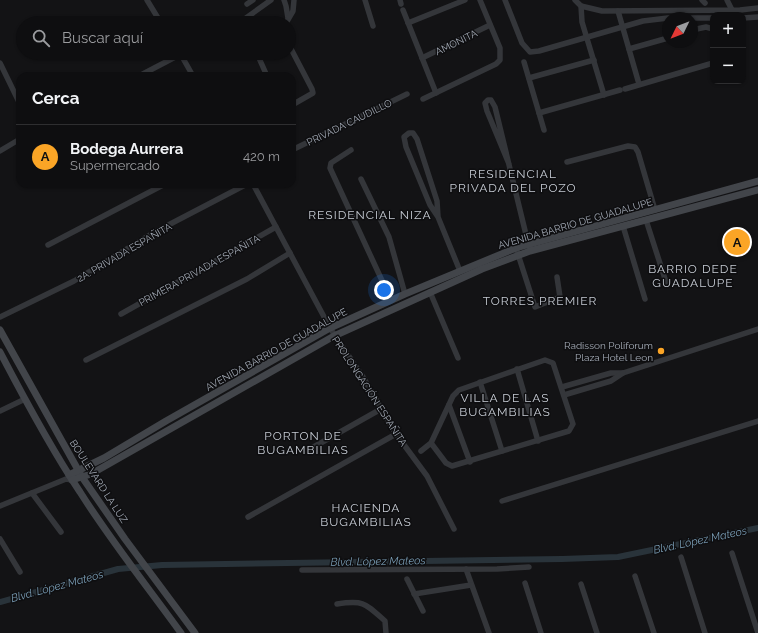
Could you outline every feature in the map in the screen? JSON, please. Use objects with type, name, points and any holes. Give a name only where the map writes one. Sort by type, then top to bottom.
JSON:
[{"type":"street","points":[[147,0],[157,16]]},
{"type":"street","points":[[247,4],[253,0]]},
{"type":"street","points":[[249,16],[271,0]]},
{"type":"street","points":[[284,0],[286,16]]},
{"type":"street","points":[[290,16],[294,11],[294,0]]},
{"type":"street","points":[[365,0],[373,26]]},
{"type":"street","points":[[408,23],[465,0]]},
{"type":"street","points":[[423,99],[496,64],[500,60],[501,53],[480,0]]},
{"type":"street","points":[[506,0],[522,43],[530,52],[652,19],[662,18]]},
{"type":"street","points":[[575,0],[581,6],[602,11],[745,10],[758,8]]},
{"type":"street","points":[[727,0],[732,10]]},
{"type":"street","points":[[401,5],[436,93]]},
{"type":"street","points":[[581,6],[582,22],[604,95]]},
{"type":"street","points":[[618,11],[639,84]]},
{"type":"street","points":[[746,18],[758,17]]},
{"type":"street","points":[[698,18],[710,18]]},
{"type":"street","name":"AMONITA","points":[[422,58],[490,25]]},
{"type":"street","points":[[698,29],[706,27],[710,28]]},
{"type":"street","points":[[629,49],[662,40]]},
{"type":"street","points":[[296,58],[313,93],[296,103]]},
{"type":"street","points":[[146,72],[168,60]]},
{"type":"street","points":[[185,60],[191,72]]},
{"type":"street","points":[[260,60],[265,72]]},
{"type":"street","points":[[529,78],[594,60]]},
{"type":"street","points":[[524,62],[544,130]]},
{"type":"street","points":[[0,63],[16,96]]},
{"type":"street","points":[[539,113],[710,64]]},
{"type":"street","name":"PRIVADA CAUDILLO","points":[[296,148],[407,94]]},
{"type":"street","points":[[508,164],[487,111],[485,102],[488,100],[491,100],[495,107],[530,248]]},
{"type":"street","points":[[438,217],[437,201],[417,139],[409,132],[404,137],[406,147],[430,205],[438,217],[460,271]]},
{"type":"street","points":[[0,151],[16,141]]},
{"type":"street","points":[[567,162],[628,146],[635,147],[638,152],[655,210]]},
{"type":"street","points":[[351,150],[331,163],[330,168],[391,300]]},
{"type":"street","points":[[362,179],[390,237],[405,294]]},
{"type":"street","name":"AVENIDA BARRIO DE GUADALUPE","points":[[80,474],[91,474],[334,336],[430,292],[481,266],[530,248],[655,210],[758,181]]},
{"type":"street","points":[[48,245],[157,188]]},
{"type":"street","name":"2A. PRIVADA ESPAÑITA","points":[[0,317],[69,284],[153,233],[239,188]]},
{"type":"street","name":"PROLONGACIÓN ESPAÑITA","points":[[255,188],[334,336],[363,377],[396,434],[423,469],[454,529]]},
{"type":"street","name":"AVENIDA BARRIO DE GUADALUPE","points":[[530,248],[623,226],[758,190]]},
{"type":"street","points":[[646,220],[666,282]]},
{"type":"street","points":[[623,226],[645,298]]},
{"type":"street","name":"PRIMERA PRIVADA ESPAÑITA","points":[[121,314],[276,227]]},
{"type":"street","points":[[517,252],[535,307],[560,297],[557,277]]},
{"type":"street","points":[[86,360],[247,279],[290,253]]},
{"type":"street","name":"AVENIDA BARRIO DE GUADALUPE","points":[[0,506],[80,474],[166,421],[330,328],[460,271],[481,266]]},
{"type":"street","points":[[430,292],[458,358]]},
{"type":"street","points":[[562,387],[611,374],[623,373],[758,329]]},
{"type":"street","name":"BOULEVARD LA LUZ","points":[[0,330],[80,474],[141,562],[195,633]]},
{"type":"street","name":"BOULEVARD LA LUZ","points":[[0,352],[69,478],[128,562],[181,633]]},
{"type":"street","points":[[421,451],[431,443],[456,393],[480,382],[548,360],[555,366],[573,424],[572,428],[566,432],[454,466],[448,465],[431,443]]},
{"type":"street","points":[[517,369],[538,441]]},
{"type":"street","points":[[564,395],[611,381],[623,373]]},
{"type":"street","points":[[480,382],[502,451]]},
{"type":"street","points":[[0,411],[25,399]]},
{"type":"street","points":[[449,405],[470,462]]},
{"type":"street","points":[[310,449],[381,409]]},
{"type":"street","points":[[502,501],[758,421]]},
{"type":"street","points":[[248,517],[396,434]]},
{"type":"street","points":[[32,493],[61,532]]},
{"type":"street","points":[[0,539],[20,572]]},
{"type":"street","points":[[115,544],[120,540],[125,539]]},
{"type":"street","points":[[732,553],[758,633]]},
{"type":"street","points":[[681,557],[705,633]]},
{"type":"street","points":[[302,570],[529,568]]},
{"type":"street","points":[[466,569],[489,633]]},
{"type":"street","points":[[635,576],[654,633]]},
{"type":"street","points":[[407,579],[423,611]]},
{"type":"street","points":[[525,584],[541,633]]},
{"type":"street","points":[[581,584],[597,633]]},
{"type":"street","points":[[414,594],[472,585]]},
{"type":"street","points":[[337,604],[357,601],[368,606],[384,620],[386,633]]},
{"type":"waterway","name":"Blvd. López Mateos","points":[[0,602],[118,569],[162,565],[618,557],[758,528]]},
{"type":"place","name":"Bodega Aurrera","points":[[737,242]]},
{"type":"place","name":"Radisson Poliforum Plaza Hotel Leon","points":[[661,351]]},
{"type":"district","name":"RESIDENCIAL PRIVADA DEL POZO","points":[[513,181]]},
{"type":"district","name":"RESIDENCIAL NIZA","points":[[370,215]]},
{"type":"district","name":"BARRIO DEDE GUADALUPE","points":[[693,276]]},
{"type":"district","name":"TORRES PREMIER","points":[[540,301]]},
{"type":"district","name":"VILLA DE LAS BUGAMBILIAS","points":[[505,405]]},
{"type":"district","name":"PORTON DE BUGAMBILIAS","points":[[303,443]]},
{"type":"district","name":"HACIENDA BUGAMBILIAS","points":[[366,515]]}]
